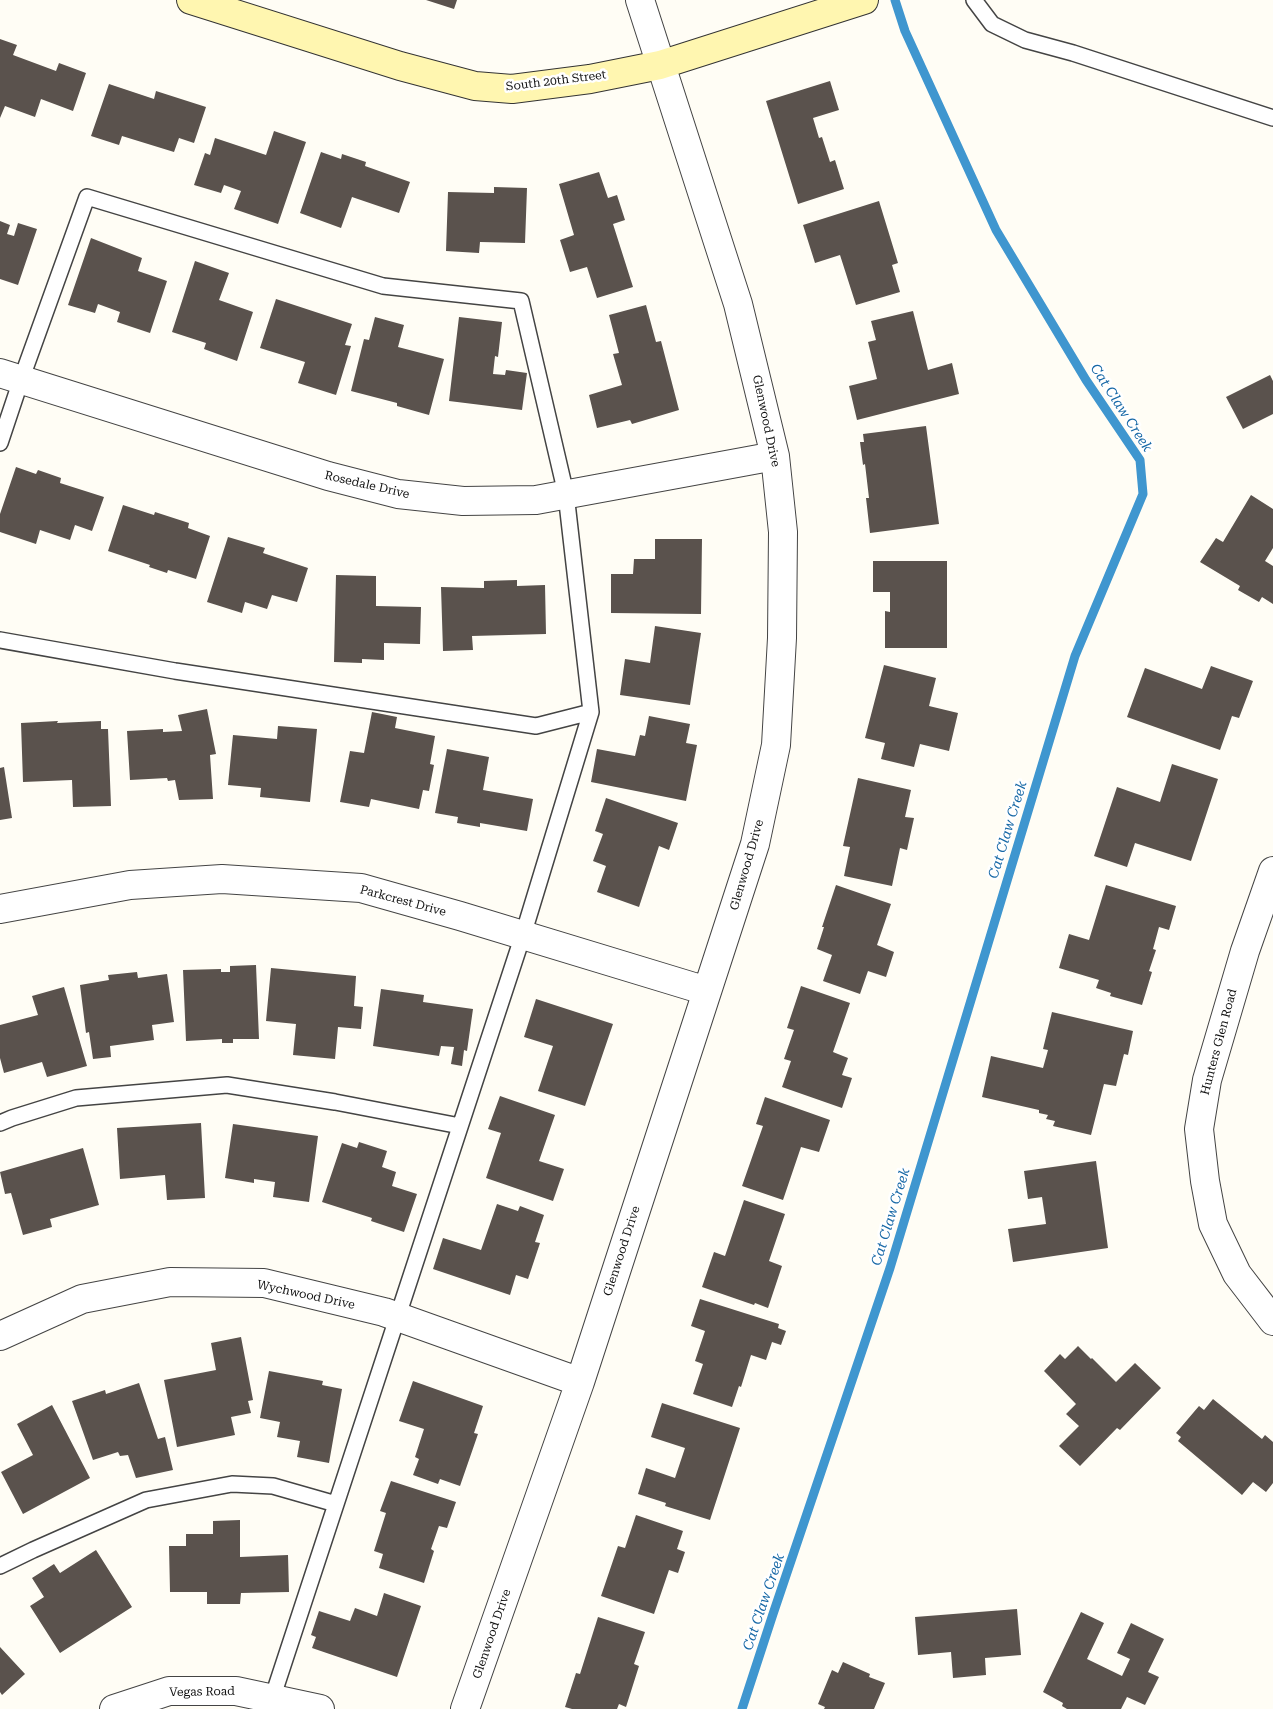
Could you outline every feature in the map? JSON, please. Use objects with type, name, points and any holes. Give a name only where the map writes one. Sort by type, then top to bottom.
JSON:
[{"type":"street","name":"South 20th Street","points":[[191,0],[400,66],[475,86],[512,89],[590,79],[660,65],[822,6],[862,1]]},
{"type":"street","name":"Glenwood Drive","points":[[465,1709],[580,1382],[755,844],[776,745],[782,638],[782,532],[775,456],[738,304],[640,0]]},
{"type":"street","name":"Rosedale Drive","points":[[10,376],[328,476],[398,494],[463,501],[536,500],[775,456]]},
{"type":"street","name":"Hunters Glen Road","points":[[1273,871],[1245,952],[1207,1080],[1198,1129],[1204,1181],[1213,1224],[1237,1274],[1273,1320]]},
{"type":"street","name":"Parkcrest Drive","points":[[0,909],[130,885],[222,879],[361,888],[707,991]]},
{"type":"street","name":"Wychwood Drive","points":[[0,1336],[82,1299],[170,1282],[264,1283],[397,1316],[580,1382]]},
{"type":"street","name":"Vegas Road","points":[[114,1709],[169,1691],[236,1690],[270,1704],[320,1709]]},
{"type":"lane","points":[[974,0],[992,24],[1025,40],[1073,53],[1273,118]]},
{"type":"lane","points":[[0,443],[10,376],[87,197],[383,286],[521,301],[566,494],[591,712],[523,935],[270,1704]]},
{"type":"lane","points":[[0,640],[175,671],[536,726],[591,712]]},
{"type":"lane","points":[[0,1123],[76,1098],[227,1085],[335,1102],[460,1126]]},
{"type":"lane","points":[[0,1566],[146,1500],[213,1487],[232,1484],[273,1486],[336,1504]]},
{"type":"building","points":[[426,0],[457,0],[454,9]]},
{"type":"building","points":[[0,39],[17,45],[13,55],[56,71],[59,63],[86,73],[73,111],[41,99],[35,117],[5,106],[0,118]]},
{"type":"building","points":[[830,81],[839,110],[813,118],[819,138],[822,137],[830,162],[835,160],[844,189],[798,204],[766,101]]},
{"type":"building","points":[[109,84],[154,99],[156,91],[206,107],[194,143],[179,138],[174,152],[122,136],[119,145],[91,136]]},
{"type":"building","points":[[274,131],[306,142],[278,224],[234,209],[241,191],[224,185],[221,193],[194,185],[205,153],[210,155],[215,138],[266,155]]},
{"type":"building","points":[[321,152],[341,159],[342,154],[366,162],[365,166],[410,182],[399,213],[352,197],[341,228],[300,213]]},
{"type":"building","points":[[599,172],[608,198],[617,195],[625,220],[613,224],[633,287],[597,298],[587,267],[570,272],[560,240],[574,235],[559,184]]},
{"type":"building","points":[[494,187],[527,188],[525,243],[480,242],[479,253],[446,251],[448,192],[494,193]]},
{"type":"building","points":[[879,201],[898,263],[892,265],[900,292],[856,305],[840,255],[815,263],[803,225]]},
{"type":"building","points":[[0,221],[10,225],[7,234],[14,236],[18,223],[37,229],[18,285],[0,279]]},
{"type":"building","points":[[91,238],[142,258],[138,271],[167,281],[150,333],[117,322],[120,312],[98,304],[95,313],[68,305]]},
{"type":"building","points":[[195,261],[229,273],[219,300],[253,312],[237,361],[204,349],[206,343],[172,332]]},
{"type":"building","points":[[276,299],[352,324],[345,345],[351,346],[336,395],[298,383],[305,362],[260,348]]},
{"type":"building","points":[[646,305],[656,342],[661,341],[679,410],[632,424],[630,420],[597,428],[589,395],[622,385],[613,354],[619,353],[609,315]]},
{"type":"building","points":[[913,311],[928,370],[952,363],[959,394],[857,420],[849,386],[877,379],[868,342],[876,340],[871,321]]},
{"type":"building","points":[[375,317],[404,325],[398,347],[444,359],[429,415],[397,406],[397,403],[351,391],[364,339],[369,340]]},
{"type":"building","points":[[459,317],[502,322],[498,357],[495,356],[493,374],[505,375],[506,370],[527,373],[522,410],[449,401]]},
{"type":"building","points":[[1270,375],[1273,381],[1273,414],[1243,429],[1226,397]]},
{"type":"building","points":[[926,426],[939,524],[870,533],[866,498],[869,498],[860,442],[864,442],[863,434]]},
{"type":"building","points":[[16,467],[36,474],[38,470],[61,478],[60,483],[104,497],[92,531],[75,525],[70,540],[40,530],[36,544],[0,532],[0,514]]},
{"type":"building","points":[[1251,495],[1273,509],[1273,548],[1265,561],[1273,566],[1273,604],[1262,597],[1259,602],[1238,590],[1240,586],[1200,562],[1216,538],[1223,542]]},
{"type":"building","points":[[123,505],[154,515],[155,512],[189,523],[188,528],[210,536],[196,579],[168,570],[167,573],[149,567],[150,565],[108,551]]},
{"type":"building","points":[[228,537],[265,548],[263,553],[308,568],[297,602],[272,595],[267,609],[245,602],[242,613],[207,602]]},
{"type":"building","points":[[655,539],[702,539],[701,614],[611,613],[611,574],[633,574],[634,559],[655,559]]},
{"type":"building","points":[[873,561],[947,561],[947,648],[885,648],[885,611],[890,612],[890,592],[873,592]]},
{"type":"building","points":[[336,575],[376,576],[376,606],[421,607],[420,644],[384,643],[384,660],[362,659],[362,663],[334,662]]},
{"type":"building","points":[[517,580],[517,586],[545,585],[546,634],[472,636],[473,650],[443,651],[441,587],[484,588],[484,581]]},
{"type":"building","points":[[655,626],[701,633],[690,705],[620,695],[625,659],[650,663]]},
{"type":"building","points":[[884,665],[936,678],[929,706],[958,713],[949,751],[920,744],[914,767],[881,759],[885,743],[865,738]]},
{"type":"building","points":[[1211,666],[1253,681],[1239,718],[1232,716],[1220,750],[1127,717],[1145,668],[1202,689]]},
{"type":"building","points":[[207,709],[216,754],[210,755],[213,799],[179,800],[175,780],[168,781],[167,778],[130,780],[127,731],[163,729],[163,732],[182,731],[178,715]]},
{"type":"building","points":[[372,712],[397,717],[395,728],[435,736],[430,764],[434,765],[429,791],[423,790],[419,809],[371,799],[369,807],[340,802],[350,751],[364,753]]},
{"type":"building","points":[[649,716],[690,724],[686,743],[697,745],[686,801],[591,782],[597,749],[635,756],[640,735],[645,736]]},
{"type":"building","points":[[58,721],[57,723],[101,721],[101,729],[108,729],[111,806],[73,807],[72,780],[23,782],[21,723]]},
{"type":"building","points":[[278,726],[317,729],[310,802],[260,797],[261,788],[228,785],[233,735],[277,739]]},
{"type":"building","points":[[447,749],[489,757],[483,790],[533,799],[527,831],[480,823],[480,827],[457,823],[458,817],[435,813]]},
{"type":"building","points":[[1172,764],[1218,779],[1191,861],[1135,843],[1127,867],[1094,856],[1117,787],[1160,802]]},
{"type":"building","points":[[4,767],[12,818],[0,820],[0,768]]},
{"type":"building","points":[[858,778],[911,790],[905,817],[914,818],[907,850],[900,848],[892,886],[844,876],[850,847],[843,846]]},
{"type":"building","points":[[606,798],[678,823],[669,850],[659,846],[639,907],[597,892],[606,866],[593,861],[603,834],[595,831]]},
{"type":"building","points":[[836,885],[891,904],[877,945],[894,952],[886,977],[868,971],[860,994],[823,981],[832,955],[817,949]]},
{"type":"building","points":[[1106,885],[1176,906],[1169,930],[1159,927],[1153,949],[1156,950],[1149,971],[1152,972],[1142,1005],[1110,996],[1111,993],[1096,988],[1099,980],[1059,968],[1069,934],[1089,940]]},
{"type":"building","points":[[256,965],[259,1039],[233,1039],[233,1043],[222,1043],[222,1039],[186,1041],[183,970],[221,969],[221,972],[230,972],[230,966]]},
{"type":"building","points":[[271,968],[356,976],[354,1006],[363,1007],[361,1029],[338,1027],[335,1059],[293,1055],[296,1024],[266,1021]]},
{"type":"building","points":[[137,972],[138,978],[167,974],[174,1022],[152,1025],[154,1040],[110,1046],[111,1057],[93,1059],[89,1032],[86,1033],[80,985],[109,980],[108,975]]},
{"type":"building","points":[[801,986],[850,1003],[833,1052],[848,1058],[842,1075],[852,1078],[842,1108],[782,1087],[791,1061],[784,1059],[794,1030],[787,1028]]},
{"type":"building","points":[[64,987],[87,1066],[47,1077],[42,1062],[4,1073],[0,1058],[0,1025],[38,1015],[32,996]]},
{"type":"building","points":[[381,989],[424,995],[423,1002],[473,1009],[467,1051],[464,1050],[462,1066],[451,1064],[454,1047],[441,1046],[439,1056],[373,1046]]},
{"type":"building","points":[[536,999],[613,1024],[585,1106],[538,1091],[553,1046],[524,1037]]},
{"type":"building","points":[[1052,1012],[1133,1031],[1128,1055],[1124,1054],[1116,1086],[1104,1084],[1091,1135],[1053,1126],[1055,1121],[1046,1119],[1048,1115],[1039,1113],[1039,1110],[982,1097],[991,1056],[1043,1068],[1048,1050],[1043,1049]]},
{"type":"building","points":[[500,1096],[555,1115],[539,1161],[564,1169],[553,1201],[486,1178],[501,1133],[488,1129]]},
{"type":"building","points":[[765,1097],[830,1120],[819,1152],[801,1147],[783,1200],[742,1186],[763,1126],[756,1124]]},
{"type":"building","points":[[201,1123],[205,1198],[167,1200],[165,1175],[120,1179],[117,1128]]},
{"type":"building","points":[[233,1124],[318,1136],[309,1202],[273,1197],[275,1182],[254,1179],[254,1183],[225,1178]]},
{"type":"building","points":[[359,1142],[387,1151],[382,1167],[396,1172],[392,1186],[417,1194],[404,1232],[371,1221],[372,1218],[322,1202],[342,1143],[357,1148]]},
{"type":"building","points":[[83,1148],[99,1205],[50,1219],[52,1227],[23,1235],[11,1193],[5,1194],[0,1172]]},
{"type":"building","points":[[1096,1161],[1108,1248],[1013,1262],[1008,1229],[1046,1224],[1042,1197],[1028,1199],[1024,1171]]},
{"type":"building","points":[[744,1200],[785,1214],[769,1261],[782,1266],[768,1308],[702,1287],[714,1252],[725,1256]]},
{"type":"building","points":[[497,1204],[518,1211],[520,1206],[544,1215],[535,1242],[540,1243],[528,1279],[516,1275],[510,1295],[433,1269],[443,1238],[481,1250]]},
{"type":"building","points":[[700,1299],[779,1324],[778,1328],[786,1331],[781,1345],[772,1342],[766,1360],[751,1355],[741,1387],[739,1386],[732,1407],[693,1394],[703,1364],[695,1361],[705,1331],[691,1326]]},
{"type":"building","points":[[241,1337],[253,1400],[248,1401],[251,1413],[231,1417],[235,1435],[177,1447],[164,1380],[216,1370],[211,1343]]},
{"type":"building","points":[[1078,1346],[1116,1382],[1135,1363],[1161,1388],[1120,1430],[1117,1428],[1080,1466],[1059,1446],[1079,1426],[1066,1414],[1076,1404],[1044,1371],[1060,1354],[1065,1359]]},
{"type":"building","points":[[269,1371],[323,1381],[322,1385],[342,1389],[329,1463],[297,1457],[300,1441],[277,1437],[280,1422],[260,1418]]},
{"type":"building","points":[[413,1381],[483,1406],[474,1433],[478,1434],[460,1486],[440,1479],[438,1484],[413,1475],[419,1459],[415,1457],[424,1429],[399,1421]]},
{"type":"building","points":[[139,1383],[158,1439],[165,1437],[173,1470],[136,1478],[128,1455],[120,1456],[118,1452],[93,1460],[72,1401],[105,1390],[106,1394]]},
{"type":"building","points":[[1213,1399],[1262,1439],[1265,1435],[1273,1442],[1273,1483],[1266,1492],[1253,1482],[1242,1495],[1178,1441],[1181,1437],[1176,1433],[1199,1406],[1204,1410]]},
{"type":"building","points":[[662,1403],[740,1428],[710,1520],[665,1506],[666,1503],[638,1494],[646,1468],[675,1478],[685,1448],[651,1437]]},
{"type":"building","points":[[52,1405],[90,1478],[23,1514],[1,1472],[33,1455],[17,1424]]},
{"type":"building","points":[[391,1481],[456,1502],[447,1528],[439,1526],[431,1549],[434,1551],[424,1583],[379,1568],[383,1554],[374,1551],[386,1513],[380,1511]]},
{"type":"building","points":[[636,1515],[683,1531],[677,1549],[685,1552],[678,1573],[669,1570],[654,1614],[601,1596],[618,1546],[625,1548]]},
{"type":"building","points":[[240,1520],[240,1557],[288,1555],[289,1592],[241,1593],[240,1604],[207,1604],[207,1592],[170,1592],[169,1546],[186,1546],[186,1534],[213,1534],[213,1521]]},
{"type":"building","points":[[96,1550],[132,1607],[60,1653],[30,1606],[44,1597],[32,1578],[54,1564],[60,1573]]},
{"type":"building","points":[[384,1593],[421,1606],[397,1677],[312,1648],[316,1637],[311,1635],[319,1611],[350,1621],[355,1608],[377,1616]]},
{"type":"building","points":[[1017,1609],[1021,1655],[985,1658],[986,1675],[953,1678],[951,1652],[918,1655],[915,1617]]},
{"type":"building","points":[[1081,1612],[1104,1623],[1087,1659],[1122,1676],[1130,1659],[1117,1653],[1131,1623],[1164,1639],[1148,1672],[1159,1677],[1145,1705],[1127,1697],[1121,1709],[1067,1709],[1062,1706],[1063,1703],[1043,1692]]},
{"type":"building","points":[[598,1617],[645,1632],[634,1664],[639,1666],[626,1707],[619,1704],[617,1709],[572,1709],[565,1707],[576,1673],[580,1674]]},
{"type":"building","points":[[0,1647],[25,1674],[2,1695],[0,1692]]},
{"type":"building","points":[[843,1662],[870,1674],[869,1677],[885,1683],[874,1709],[824,1709],[825,1707],[818,1704],[832,1670],[838,1673]]},
{"type":"waterway","name":"Cat Claw Creek","points":[[742,1709],[890,1268],[1075,656],[1143,494],[1140,460],[1086,380],[996,230],[905,31],[895,0]]}]
